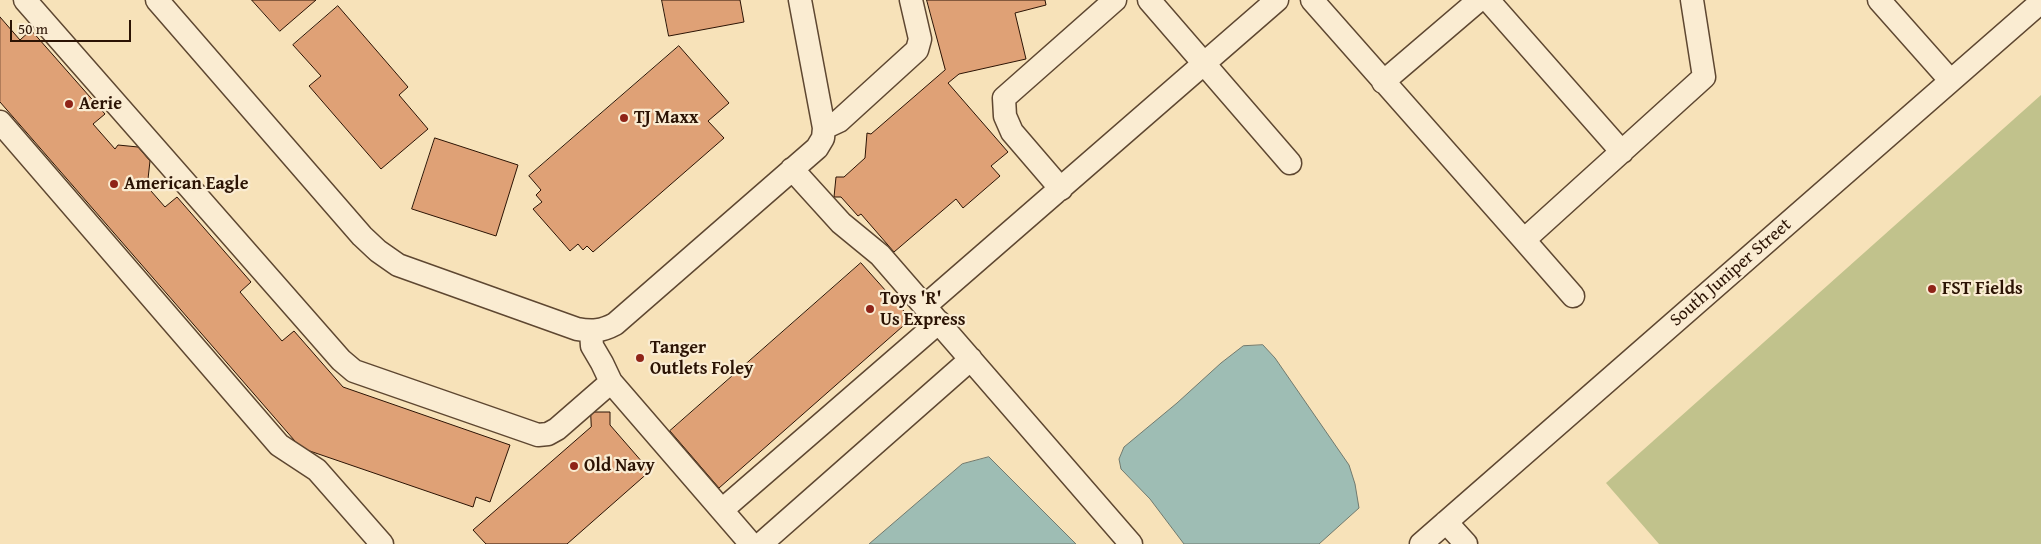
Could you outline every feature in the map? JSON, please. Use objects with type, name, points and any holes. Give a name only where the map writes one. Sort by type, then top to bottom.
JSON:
[{"type":"street","points":[[25,0],[341,360],[354,371],[538,435],[548,434],[557,429],[611,382]]},
{"type":"street","points":[[157,0],[378,252],[398,265],[577,329],[591,332],[603,330],[615,324],[818,148],[824,128],[800,0]]},
{"type":"street","points":[[824,128],[839,121],[917,50],[920,39],[911,0]]},
{"type":"street","points":[[1061,188],[1012,132],[1004,116],[1004,98],[1115,0]]},
{"type":"street","points":[[1149,0],[1290,163]]},
{"type":"street","points":[[722,510],[932,314],[1061,188],[1277,0]]},
{"type":"street","points":[[1312,0],[1573,296]]},
{"type":"street","points":[[1383,82],[1478,0]]},
{"type":"street","points":[[1488,0],[1622,152]]},
{"type":"street","points":[[1524,240],[1704,77],[1692,0]]},
{"type":"street","points":[[1879,0],[1950,80]]},
{"type":"street","name":"South Juniper Street","points":[[1421,544],[2041,2]]},
{"type":"street","points":[[0,122],[279,445],[317,470],[382,544]]},
{"type":"street","points":[[792,170],[841,223],[880,254],[1131,544]]},
{"type":"street","points":[[591,332],[592,346],[611,382],[751,544]]},
{"type":"street","points":[[761,544],[971,360]]},
{"type":"street","points":[[1446,522],[1466,544]]},
{"type":"green space","name":"FST Fields","points":[[2041,95],[2041,544],[1659,544],[1606,483]]},
{"type":"water","points":[[1263,345],[1275,358],[1349,465],[1355,484],[1359,508],[1319,544],[1184,544],[1150,499],[1121,469],[1119,459],[1124,447],[1221,363],[1243,346]]},
{"type":"water","points":[[989,457],[1076,544],[869,544],[962,464]]},
{"type":"building","points":[[252,0],[316,0],[280,31]]},
{"type":"building","points":[[662,0],[740,0],[744,22],[669,36]]},
{"type":"building","points":[[927,0],[1045,0],[1046,5],[1015,13],[1026,59],[959,74],[948,83],[1008,152],[991,166],[1000,176],[963,208],[956,199],[894,252],[861,214],[858,216],[841,197],[834,197],[836,177],[844,177],[865,158],[867,133],[871,134],[945,70]]},
{"type":"building","points":[[338,6],[408,87],[399,95],[428,129],[381,169],[309,86],[321,76],[293,45]]},
{"type":"building","points":[[0,17],[20,40],[31,30],[105,114],[93,124],[115,149],[118,145],[138,147],[150,161],[148,179],[144,183],[165,207],[177,197],[251,282],[240,292],[282,341],[294,331],[343,387],[510,445],[490,502],[476,497],[473,507],[301,448],[0,102]]},
{"type":"building","points":[[679,46],[729,103],[708,121],[724,138],[593,252],[587,246],[583,250],[578,244],[570,251],[533,209],[542,202],[536,195],[541,190],[529,176]]},
{"type":"building","points":[[435,138],[518,165],[496,236],[412,209]]},
{"type":"building","points":[[861,263],[911,319],[719,488],[670,431]]},
{"type":"building","points":[[591,412],[610,412],[610,425],[650,471],[567,544],[486,544],[473,530],[591,427]]},
{"type":"place","name":"Aerie","points":[[69,104]]},
{"type":"place","name":"TJ Maxx","points":[[624,118]]},
{"type":"place","name":"American Eagle","points":[[114,184]]},
{"type":"place","name":"FST Fields","points":[[1932,289]]},
{"type":"place","name":"Toys 'R' Us Express","points":[[870,309]]},
{"type":"place","name":"Tanger Outlets Foley","points":[[640,358]]},
{"type":"place","name":"Old Navy","points":[[574,466]]}]
